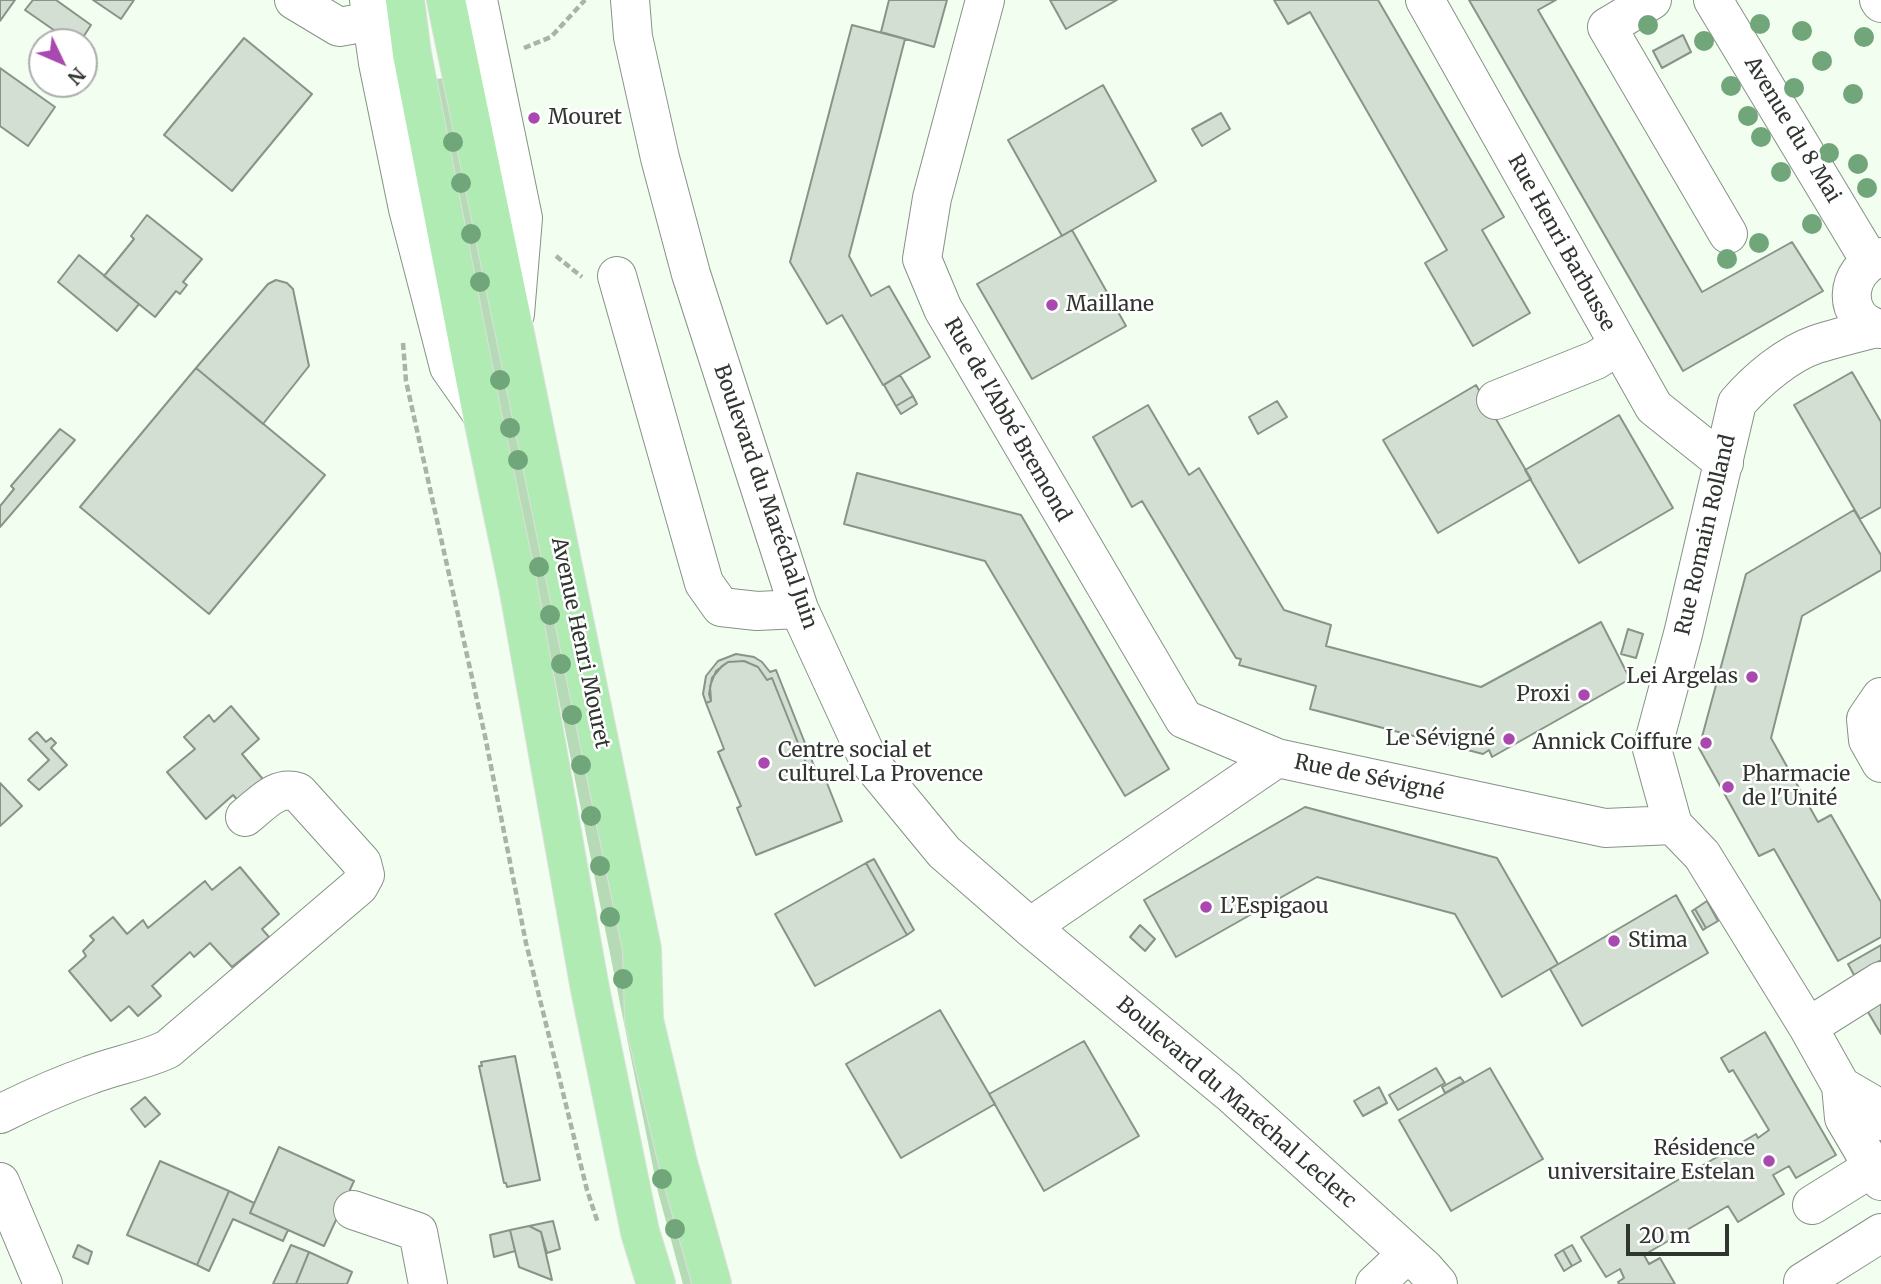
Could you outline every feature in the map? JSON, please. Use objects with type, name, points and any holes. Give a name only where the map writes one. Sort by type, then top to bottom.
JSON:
[{"type":"main road","name":"Avenue Henri Mouret","points":[[457,3],[514,330],[642,949],[644,1020],[678,1163],[712,1284]]},
{"type":"main road","points":[[388,9],[412,54],[518,586],[590,989],[640,1232],[656,1284]]},
{"type":"street","points":[[294,0],[340,27],[388,9],[457,3],[491,62],[523,218],[514,330]]},
{"type":"street","name":"Boulevard du Maréchal Juin","points":[[630,0],[633,37],[660,158],[691,274],[799,609],[869,761],[944,852],[1030,927]]},
{"type":"street","name":"Rue de l'Abbé Bremond","points":[[985,0],[932,198],[922,259],[949,320],[1184,719],[1277,758]]},
{"type":"street","name":"Rue Henri Barbusse","points":[[1426,0],[1654,407],[1724,463]]},
{"type":"street","points":[[1652,0],[1607,27],[1728,234]]},
{"type":"street","name":"Avenue du 8 Mai","points":[[1713,0],[1867,270],[1853,304],[1858,316],[1878,329]]},
{"type":"street","name":"Rue Romain Rolland","points":[[1814,345],[1867,270]]},
{"type":"street","points":[[617,276],[704,583],[721,607],[757,611],[799,609]]},
{"type":"street","name":"Rue Romain Rolland","points":[[1841,1086],[1808,1027],[1702,855],[1673,825],[1652,749],[1683,634],[1737,403],[1780,364],[1814,345],[1878,329]]},
{"type":"street","points":[[1496,400],[1596,360],[1618,346]]},
{"type":"street","points":[[1881,697],[1866,719],[1868,740],[1881,763]]},
{"type":"street","name":"Rue de Sévigné","points":[[1030,927],[1277,758],[1605,828],[1673,825]]},
{"type":"street","points":[[0,1114],[56,1088],[93,1074],[148,1059],[168,1049],[359,886],[365,875],[362,863],[298,792],[288,789],[276,792],[245,817]]},
{"type":"street","name":"Boulevard du Maréchal Leclerc","points":[[1030,927],[1228,1092],[1438,1284]]},
{"type":"street","points":[[1808,1027],[1881,981]]},
{"type":"street","points":[[1841,1086],[1870,1103],[1881,1121]]},
{"type":"street","points":[[1812,1205],[1877,1174],[1844,1118],[1841,1086]]},
{"type":"street","points":[[0,1182],[43,1284]]},
{"type":"street","points":[[353,1210],[418,1232],[428,1284]]},
{"type":"street","points":[[1804,1284],[1802,1282],[1881,1233]]},
{"type":"street","points":[[1375,1284],[1407,1254]]},
{"type":"path","points":[[491,62],[551,37],[585,0]]},
{"type":"path","points":[[402,341],[406,381],[485,736],[526,943],[587,1190],[599,1225]]},
{"type":"green space","points":[[446,78],[671,1190],[696,1284],[683,1284],[658,1192],[434,79]]},
{"type":"building","points":[[0,0],[15,0],[0,21]]},
{"type":"building","points":[[33,0],[56,0],[91,25],[89,28],[51,28],[25,10]]},
{"type":"building","points":[[93,0],[134,0],[121,19]]},
{"type":"building","points":[[889,0],[947,0],[934,47],[881,32]]},
{"type":"building","points":[[1050,0],[1117,0],[1066,29]]},
{"type":"building","points":[[1274,0],[1378,0],[1504,217],[1482,230],[1530,313],[1473,346],[1425,263],[1447,250],[1310,12],[1288,24]]},
{"type":"building","points":[[1469,0],[1556,0],[1538,10],[1702,292],[1792,242],[1823,291],[1683,371]]},
{"type":"building","points":[[852,25],[905,39],[849,256],[871,296],[889,286],[930,357],[883,385],[842,315],[827,324],[790,262]]},
{"type":"building","points":[[1683,35],[1691,52],[1662,68],[1653,51]]},
{"type":"building","points":[[244,38],[312,94],[232,191],[164,135]]},
{"type":"building","points":[[0,68],[28,88],[28,98],[42,98],[55,107],[28,146],[0,126]]},
{"type":"building","points":[[1103,85],[1156,181],[1062,236],[1008,140]]},
{"type":"building","points":[[1221,113],[1230,129],[1202,146],[1192,129]]},
{"type":"building","points":[[147,215],[202,259],[183,282],[187,285],[180,294],[176,291],[155,317],[104,276],[134,239],[131,236]]},
{"type":"building","name":"Maillane","points":[[1072,230],[1126,326],[1032,379],[977,284]]},
{"type":"building","points":[[79,255],[139,304],[117,331],[58,282]]},
{"type":"building","points":[[276,280],[287,283],[293,289],[309,366],[263,424],[196,368],[268,284]]},
{"type":"building","points":[[196,368],[325,475],[209,614],[80,507]]},
{"type":"building","points":[[1852,372],[1881,422],[1881,507],[1860,519],[1794,405]]},
{"type":"building","points":[[900,375],[913,396],[896,406],[884,385]]},
{"type":"building","points":[[1476,385],[1531,479],[1438,533],[1383,440]]},
{"type":"building","points":[[913,396],[917,404],[901,414],[896,406]]},
{"type":"building","points":[[1277,401],[1287,417],[1258,434],[1249,417]]},
{"type":"building","points":[[1148,405],[1189,475],[1199,468],[1284,610],[1331,625],[1326,646],[1481,687],[1601,622],[1630,679],[1492,757],[1489,750],[1483,754],[1310,709],[1316,686],[1239,665],[1241,659],[1236,658],[1142,501],[1132,507],[1093,437]]},
{"type":"building","points":[[1619,415],[1673,508],[1579,563],[1525,470]]},
{"type":"building","points":[[60,429],[75,440],[0,527],[0,506],[14,489],[11,486]]},
{"type":"building","points":[[857,473],[1021,515],[1169,769],[1125,796],[985,561],[844,524]]},
{"type":"building","name":"Lei Argelas","points":[[1854,510],[1881,555],[1881,570],[1802,616],[1771,738],[1818,822],[1831,815],[1881,902],[1881,937],[1838,961],[1774,849],[1759,856],[1699,748],[1746,574]]},
{"type":"building","points":[[1628,629],[1643,634],[1636,658],[1621,654]]},
{"type":"building","points":[[736,654],[754,657],[770,672],[776,670],[818,776],[812,778],[772,678],[767,680],[758,667],[744,661],[728,662],[722,666],[712,678],[709,694],[711,701],[706,703],[703,694],[706,676],[718,661]]},
{"type":"building","name":"Centre social et culturel La Provence","points":[[744,661],[758,667],[767,680],[772,678],[812,778],[823,773],[842,821],[756,855],[737,808],[741,806],[718,752],[724,749],[706,703],[711,701],[710,686],[716,671],[728,662]]},
{"type":"building","points":[[231,706],[259,739],[242,754],[266,783],[241,804],[233,795],[206,819],[167,772],[195,749],[184,737],[209,715],[214,722]]},
{"type":"building","points":[[37,732],[46,742],[51,738],[56,743],[51,748],[67,765],[39,790],[28,780],[49,760],[29,739]]},
{"type":"building","points":[[0,783],[22,806],[0,826]]},
{"type":"building","name":"L’Espigaou","points":[[1305,807],[1497,858],[1558,964],[1502,997],[1455,914],[1317,877],[1176,957],[1144,900]]},
{"type":"building","points":[[874,859],[914,930],[907,935],[866,863]]},
{"type":"building","points":[[866,863],[907,935],[815,986],[775,914]]},
{"type":"building","points":[[240,867],[279,914],[262,929],[269,937],[232,967],[210,943],[194,957],[190,952],[152,986],[161,996],[138,1016],[129,1006],[111,1021],[69,971],[86,956],[83,951],[94,940],[90,936],[113,917],[127,934],[143,920],[148,928],[205,881],[212,890]]},
{"type":"building","points":[[1676,895],[1708,953],[1582,1026],[1550,969]]},
{"type":"building","points":[[1707,901],[1718,921],[1706,928],[1695,909]]},
{"type":"building","points":[[1695,909],[1706,928],[1703,930],[1692,911]]},
{"type":"building","points":[[1140,925],[1155,939],[1145,951],[1130,937]]},
{"type":"building","points":[[1881,945],[1881,960],[1854,975],[1848,964]]},
{"type":"building","points":[[1881,997],[1881,1034],[1865,1007]]},
{"type":"building","points":[[940,1010],[995,1104],[901,1158],[846,1064]]},
{"type":"building","name":"Résidence universitaire Estelan","points":[[1765,1032],[1836,1155],[1796,1178],[1789,1166],[1773,1175],[1784,1194],[1738,1222],[1728,1206],[1644,1255],[1649,1264],[1660,1258],[1675,1284],[1619,1284],[1624,1278],[1620,1269],[1606,1277],[1581,1237],[1756,1134],[1758,1138],[1769,1130],[1733,1070],[1729,1072],[1721,1058]]},
{"type":"building","points":[[1084,1041],[1139,1136],[1044,1191],[989,1094]]},
{"type":"building","points":[[515,1056],[540,1180],[507,1187],[479,1066],[482,1066],[481,1062]]},
{"type":"building","points":[[1436,1068],[1445,1083],[1398,1110],[1389,1095]]},
{"type":"building","points":[[1490,1068],[1543,1159],[1451,1211],[1399,1120]]},
{"type":"building","points":[[1460,1077],[1464,1082],[1445,1093],[1442,1087]]},
{"type":"building","points":[[1379,1087],[1387,1103],[1363,1116],[1354,1101]]},
{"type":"building","points":[[145,1097],[160,1114],[145,1127],[131,1109]]},
{"type":"building","points":[[279,1147],[354,1181],[324,1246],[250,1213]]},
{"type":"building","points":[[160,1161],[229,1191],[197,1265],[127,1235]]},
{"type":"building","points":[[229,1191],[254,1203],[250,1213],[288,1230],[283,1241],[233,1219],[209,1271],[197,1265]]},
{"type":"building","points":[[553,1221],[560,1249],[547,1253],[541,1232],[529,1226]]},
{"type":"building","points":[[529,1226],[541,1232],[552,1280],[519,1267],[510,1230]]},
{"type":"building","points":[[510,1230],[515,1251],[494,1257],[490,1235]]},
{"type":"building","points":[[78,1245],[92,1252],[88,1264],[73,1257]]},
{"type":"building","points":[[291,1245],[309,1252],[296,1284],[273,1284]]},
{"type":"building","points":[[1572,1245],[1581,1261],[1572,1266],[1563,1250]]},
{"type":"building","points":[[1563,1250],[1572,1266],[1564,1271],[1555,1255]]},
{"type":"building","points":[[309,1252],[352,1272],[347,1284],[296,1284]]},
{"type":"place","name":"Mouret","points":[[534,118]]},
{"type":"place","name":"Maillane","points":[[1052,305]]},
{"type":"place","name":"Lei Argelas","points":[[1752,677]]},
{"type":"place","name":"Proxi","points":[[1584,695]]},
{"type":"place","name":"Le Sévigné","points":[[1509,739]]},
{"type":"place","name":"Annick Coiffure","points":[[1706,743]]},
{"type":"place","name":"Centre social et culturel La Provence","points":[[764,763]]},
{"type":"place","name":"Pharmacie de l'Unité","points":[[1728,787]]},
{"type":"place","name":"L’Espigaou","points":[[1206,907]]},
{"type":"place","name":"Stima","points":[[1614,941]]},
{"type":"place","name":"Résidence universitaire Estelan","points":[[1769,1161]]}]
